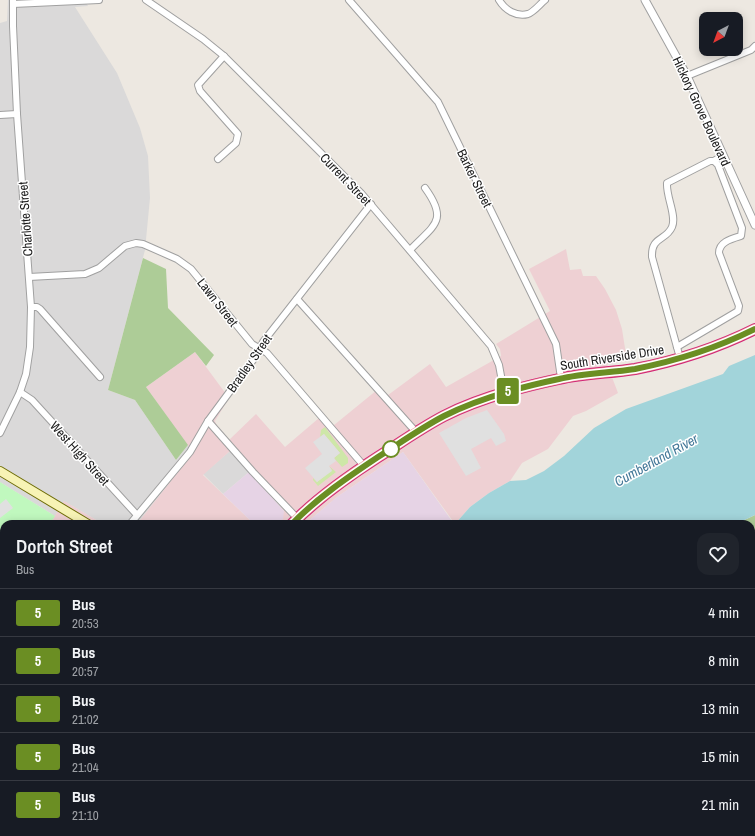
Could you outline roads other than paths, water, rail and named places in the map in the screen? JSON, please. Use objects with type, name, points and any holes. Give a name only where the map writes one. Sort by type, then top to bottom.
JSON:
[{"type":"highway","name":"South Riverside Drive","points":[[295,520],[319,499],[364,466],[416,432],[446,415],[504,392],[561,378],[634,369],[680,358],[737,338],[755,329]]},
{"type":"main road","points":[[0,471],[81,520]]},
{"type":"street","points":[[13,2],[99,0]]},
{"type":"street","name":"Current Street","points":[[146,0],[203,38],[224,56],[371,204],[491,346],[499,365],[504,392]]},
{"type":"street","name":"Barker Street","points":[[350,0],[438,102],[556,344],[561,378]]},
{"type":"street","points":[[499,0],[504,8],[516,14],[529,14],[545,0]]},
{"type":"street","name":"Hickory Grove Boulevard","points":[[645,0],[687,76],[755,225]]},
{"type":"street","name":"Charlotte Street","points":[[0,433],[20,392],[28,361],[31,307],[17,114],[13,2]]},
{"type":"street","points":[[687,76],[751,50],[755,46]]},
{"type":"street","points":[[218,159],[236,143],[238,134],[200,91],[198,85],[224,56]]},
{"type":"street","points":[[0,115],[17,114]]},
{"type":"street","points":[[680,358],[651,250],[653,244],[672,228],[674,221],[666,190],[667,183],[723,155]]},
{"type":"street","points":[[677,346],[738,311],[739,306],[720,253],[720,248],[723,243],[740,236],[742,228],[718,165],[714,160]]},
{"type":"street","points":[[410,250],[432,226],[438,215],[435,204],[425,188]]},
{"type":"street","name":"Bradley Street","points":[[133,520],[190,452],[208,421],[260,349],[263,342],[371,204]]},
{"type":"street","name":"Lawn Street","points":[[29,277],[85,274],[99,268],[125,246],[136,243],[143,244],[177,259],[191,269],[252,344],[267,353],[364,466]]},
{"type":"street","points":[[297,299],[416,432]]},
{"type":"street","points":[[31,307],[37,307],[40,309],[100,377]]},
{"type":"street","name":"West High Street","points":[[20,392],[32,400],[137,515]]},
{"type":"street","points":[[208,421],[293,520]]},
{"type":"water","name":"Cumberland River","points":[[755,355],[755,515],[744,520],[459,520],[470,507],[489,493],[510,481],[526,480],[544,471],[564,456],[594,428],[626,409],[723,374],[729,366]]}]
